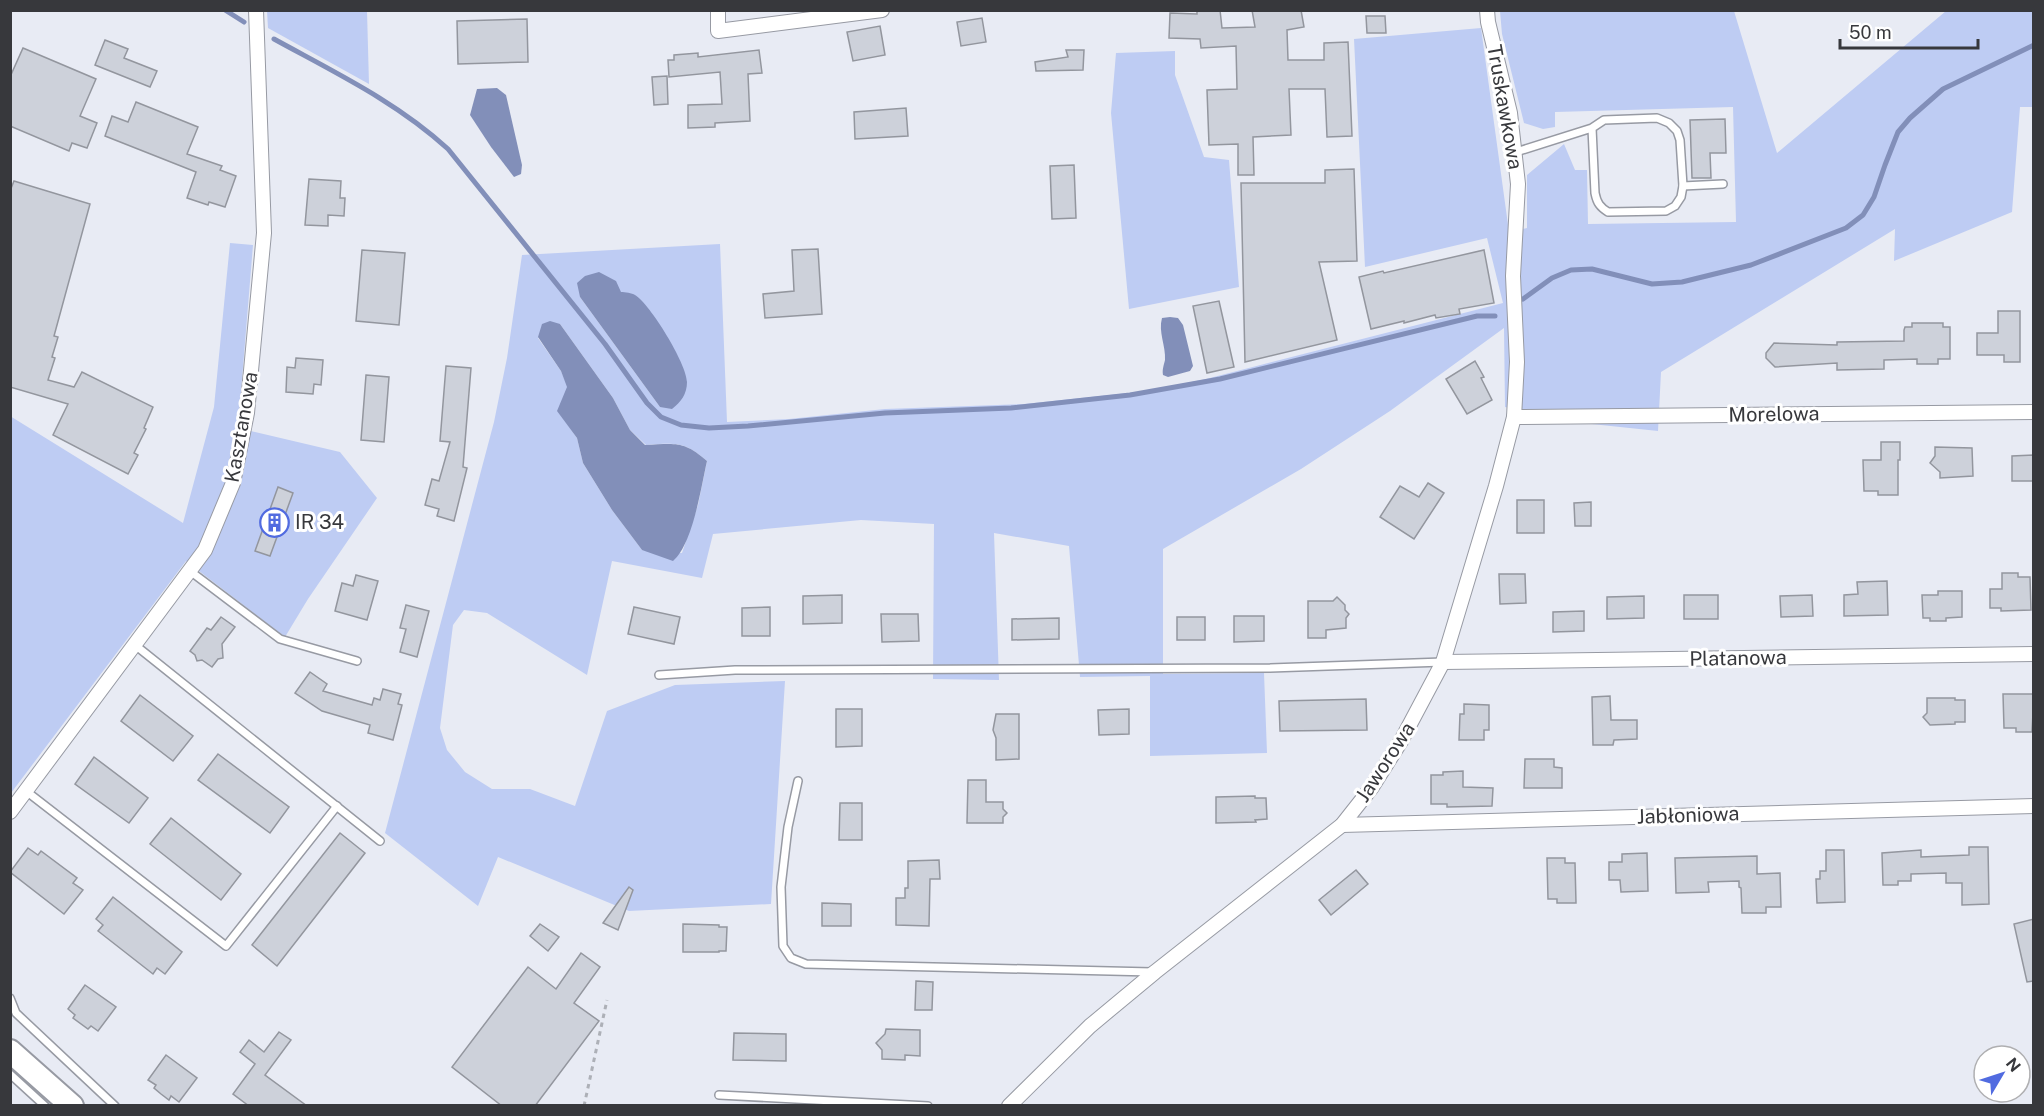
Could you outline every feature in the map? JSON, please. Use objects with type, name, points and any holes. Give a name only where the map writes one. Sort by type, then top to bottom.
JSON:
[{"type":"main road","points":[[10,1051],[72,1106]]},
{"type":"street","name":"Kasztanowa","points":[[10,812],[206,550],[233,483],[248,413],[264,233],[256,10]]},
{"type":"street","points":[[718,10],[718,31],[882,10]]},
{"type":"street","name":"Truskawkowa","points":[[1487,10],[1510,113],[1516,152],[1518,183],[1513,276]]},
{"type":"street","name":"Jaworowa","points":[[1010,1106],[1090,1026],[1341,825],[1372,787],[1401,741],[1443,662],[1496,486],[1514,417],[1516,362],[1513,276]]},
{"type":"street","name":"Morelowa","points":[[1514,417],[2034,412]]},
{"type":"street","name":"Platanowa","points":[[1443,662],[2034,654]]},
{"type":"street","name":"Jabłoniowa","points":[[1341,825],[2034,806]]},
{"type":"lane","points":[[1516,152],[1592,128],[1604,120],[1657,118],[1669,123],[1677,130],[1680,140],[1683,186],[1681,197],[1675,206],[1666,211],[1608,212],[1597,202],[1592,128]]},
{"type":"lane","points":[[1683,186],[1723,184]]},
{"type":"lane","points":[[190,571],[280,639],[357,661]]},
{"type":"lane","points":[[135,645],[380,841]]},
{"type":"lane","points":[[659,675],[735,670],[1259,668],[1443,662]]},
{"type":"lane","points":[[798,781],[788,827],[781,886],[783,946],[791,958],[806,964],[1155,972]]},
{"type":"lane","points":[[26,791],[226,945],[337,806]]},
{"type":"lane","points":[[10,998],[16,1013],[115,1106]]},
{"type":"lane","points":[[10,1074],[45,1106]]},
{"type":"lane","points":[[719,1095],[928,1106]]},
{"type":"path","points":[[584,1106],[607,999]]},
{"type":"shaded area","points":[[267,11],[367,11],[369,84],[268,28]]},
{"type":"shaded area","points":[[1500,11],[1734,11],[1777,153],[1946,11],[2033,11],[2033,107],[2020,107],[2012,212],[1894,261],[1895,229],[1661,372],[1658,431],[1563,421],[1505,407],[1504,328],[1390,411],[1301,469],[1163,549],[1163,674],[1264,673],[1267,753],[1150,756],[1150,676],[1080,677],[1069,546],[994,533],[999,680],[933,679],[934,524],[861,520],[713,534],[702,578],[612,561],[587,675],[487,613],[464,610],[453,625],[440,728],[447,750],[465,772],[492,789],[530,789],[575,806],[607,711],[675,685],[785,681],[771,904],[629,911],[498,857],[478,906],[385,833],[494,422],[507,358],[522,255],[720,244],[727,422],[789,419],[885,409],[1024,404],[1147,391],[1206,379],[1503,303],[1487,238],[1365,267],[1354,39],[1481,28],[1509,232],[1527,228],[1527,175],[1564,144],[1575,170],[1587,170],[1588,224],[1736,222],[1733,107],[1555,112],[1555,127],[1543,129],[1524,123],[1502,34]],"holes":[[[621,292],[660,407],[580,297]],[[560,324],[613,398],[630,430],[646,445],[679,445],[692,450],[707,461],[698,505],[682,553],[642,550],[612,510],[583,463],[577,438],[558,411],[568,387],[561,371],[538,338]]]},
{"type":"shaded area","points":[[1175,51],[1175,75],[1204,157],[1229,160],[1239,287],[1129,309],[1111,113],[1116,53]]},
{"type":"shaded area","points":[[497,88],[506,95],[522,165],[521,174],[514,177],[470,115],[477,89]]},
{"type":"shaded area","points":[[230,243],[253,245],[238,428],[340,452],[377,498],[285,637],[186,561],[11,793],[10,416],[183,523],[214,407]]},
{"type":"shaded area","points":[[599,272],[616,281],[621,292],[634,294],[642,301],[675,349],[687,382],[683,397],[672,409],[660,407],[580,297],[577,283],[585,276]]},
{"type":"shaded area","points":[[1162,318],[1178,318],[1183,325],[1193,366],[1190,371],[1168,377],[1163,375],[1165,355],[1161,323]]},
{"type":"shaded area","points":[[550,321],[560,324],[613,398],[630,430],[645,445],[685,446],[707,461],[691,529],[680,553],[673,561],[642,550],[612,510],[583,463],[577,438],[557,411],[567,387],[561,371],[538,337],[542,324]]},
{"type":"building","points":[[1197,10],[1220,10],[1222,28],[1255,27],[1252,10],[1301,10],[1304,27],[1287,30],[1288,60],[1324,60],[1324,43],[1348,42],[1352,136],[1327,137],[1325,89],[1289,89],[1291,135],[1253,137],[1254,175],[1238,175],[1238,144],[1209,145],[1207,90],[1237,89],[1236,46],[1201,48],[1200,39],[1169,38],[1170,13],[1197,14]]},
{"type":"building","points":[[1366,16],[1385,16],[1386,33],[1367,33]]},
{"type":"building","points":[[982,18],[986,42],[961,46],[957,22]]},
{"type":"building","points":[[527,19],[528,62],[458,64],[457,21]]},
{"type":"building","points":[[880,26],[885,55],[853,61],[847,32]]},
{"type":"building","points":[[105,40],[128,49],[124,58],[157,71],[150,87],[95,65]]},
{"type":"building","points":[[23,48],[96,79],[80,116],[97,123],[87,148],[72,143],[69,151],[10,126],[10,77]]},
{"type":"building","points":[[759,50],[762,73],[748,74],[750,121],[715,123],[715,127],[688,128],[688,105],[722,104],[720,72],[669,77],[668,60],[674,60],[674,55],[698,53],[698,57]]},
{"type":"building","points":[[1066,50],[1084,50],[1083,70],[1036,71],[1035,62],[1068,57]]},
{"type":"building","points":[[667,76],[668,104],[654,105],[652,77]]},
{"type":"building","points":[[136,102],[198,127],[187,154],[222,166],[220,170],[236,176],[225,207],[209,202],[208,205],[187,198],[196,172],[105,136],[112,116],[128,122]]},
{"type":"building","points":[[906,108],[908,136],[855,139],[854,112]]},
{"type":"building","points":[[1725,119],[1726,153],[1710,153],[1711,178],[1692,178],[1690,120]]},
{"type":"building","points":[[1074,165],[1076,218],[1052,219],[1050,166]]},
{"type":"building","points":[[1354,169],[1357,261],[1319,262],[1337,340],[1245,362],[1241,183],[1325,183],[1325,170]]},
{"type":"building","points":[[309,179],[341,181],[340,198],[345,198],[344,216],[328,215],[328,226],[305,225]]},
{"type":"building","points":[[14,181],[90,204],[54,336],[58,337],[52,357],[55,358],[48,380],[74,387],[82,372],[153,407],[144,428],[146,429],[134,453],[138,455],[128,474],[53,435],[68,404],[10,387],[10,191]]},
{"type":"building","points":[[818,249],[822,314],[765,318],[763,294],[794,291],[792,250]]},
{"type":"building","points":[[362,250],[405,253],[399,325],[356,321]]},
{"type":"building","points":[[1484,250],[1494,303],[1459,309],[1460,314],[1436,318],[1435,315],[1371,329],[1359,277]]},
{"type":"building","points":[[1219,301],[1234,367],[1207,373],[1193,306]]},
{"type":"building","points":[[1998,311],[2020,311],[2020,362],[2004,362],[2004,355],[1977,355],[1977,333],[1998,333]]},
{"type":"building","points":[[1912,323],[1943,323],[1943,327],[1950,327],[1950,359],[1938,359],[1938,364],[1917,364],[1917,359],[1884,360],[1884,369],[1837,370],[1837,363],[1775,367],[1766,358],[1766,353],[1774,343],[1837,345],[1837,342],[1904,341],[1905,327],[1912,327]]},
{"type":"building","points":[[296,358],[323,360],[321,385],[314,384],[313,394],[286,392],[287,367],[295,368]]},
{"type":"building","points":[[1475,361],[1484,377],[1481,378],[1492,400],[1467,414],[1446,379]]},
{"type":"building","points":[[446,366],[471,368],[463,467],[467,468],[454,521],[437,516],[439,509],[425,505],[432,479],[439,481],[450,442],[440,441]]},
{"type":"building","points":[[366,375],[389,377],[384,442],[361,440]]},
{"type":"building","points":[[1881,442],[1900,442],[1898,495],[1878,495],[1878,491],[1864,491],[1863,460],[1881,460]]},
{"type":"building","points":[[1935,447],[1972,448],[1973,476],[1940,478],[1940,472],[1930,463],[1935,456]]},
{"type":"building","points":[[2034,455],[2034,481],[2012,481],[2012,456]]},
{"type":"building","points":[[1428,483],[1444,493],[1414,539],[1380,517],[1400,486],[1419,497]]},
{"type":"building","name":"IR 34","points":[[278,487],[293,493],[270,556],[255,551]]},
{"type":"building","points":[[1517,500],[1544,500],[1544,533],[1517,533]]},
{"type":"building","points":[[1591,502],[1591,526],[1575,526],[1574,503]]},
{"type":"building","points":[[2002,573],[2018,573],[2018,577],[2030,577],[2031,610],[2001,611],[2001,608],[1990,608],[1990,589],[2002,589]]},
{"type":"building","points":[[1499,574],[1525,574],[1526,603],[1500,604]]},
{"type":"building","points":[[356,575],[378,581],[367,620],[335,611],[342,583],[353,586]]},
{"type":"building","points":[[1887,581],[1888,615],[1844,616],[1844,595],[1858,594],[1857,582]]},
{"type":"building","points":[[1938,591],[1962,591],[1962,617],[1946,618],[1946,621],[1930,621],[1930,618],[1923,618],[1922,595],[1938,595]]},
{"type":"building","points":[[842,595],[842,623],[803,624],[803,596]]},
{"type":"building","points":[[1684,595],[1718,595],[1718,619],[1684,619]]},
{"type":"building","points":[[1812,595],[1813,616],[1781,617],[1780,596]]},
{"type":"building","points":[[1644,596],[1644,618],[1607,619],[1607,597]]},
{"type":"building","points":[[1337,597],[1345,605],[1345,610],[1349,614],[1346,618],[1346,628],[1326,630],[1326,638],[1308,638],[1308,601],[1333,601]]},
{"type":"building","points":[[406,605],[429,611],[417,657],[400,652],[406,629],[400,628]]},
{"type":"building","points":[[634,607],[680,617],[674,644],[628,634]]},
{"type":"building","points":[[770,607],[770,636],[742,636],[742,608]]},
{"type":"building","points":[[1584,611],[1584,631],[1553,632],[1553,612]]},
{"type":"building","points":[[881,614],[918,614],[919,641],[882,642]]},
{"type":"building","points":[[1234,616],[1264,616],[1264,641],[1234,642]]},
{"type":"building","points":[[221,617],[235,627],[222,644],[223,658],[218,659],[212,667],[202,660],[197,661],[195,655],[190,651],[207,628],[211,630]]},
{"type":"building","points":[[1177,617],[1205,617],[1205,640],[1177,640]]},
{"type":"building","points":[[1059,618],[1059,639],[1012,640],[1012,619]]},
{"type":"building","points":[[310,672],[327,684],[323,691],[372,705],[374,698],[380,700],[383,689],[401,694],[398,704],[402,705],[393,740],[368,733],[370,725],[322,711],[295,693]]},
{"type":"building","points":[[2003,694],[2034,694],[2032,732],[2016,732],[2016,728],[2004,728]]},
{"type":"building","points":[[140,695],[193,736],[173,761],[121,721]]},
{"type":"building","points":[[1610,696],[1611,720],[1637,720],[1637,739],[1614,740],[1613,745],[1593,745],[1592,697]]},
{"type":"building","points":[[1927,698],[1965,700],[1965,722],[1930,725],[1923,717],[1927,713]]},
{"type":"building","points":[[1366,699],[1367,730],[1280,731],[1279,701]]},
{"type":"building","points":[[1464,704],[1489,705],[1489,730],[1484,730],[1484,740],[1459,740],[1460,714],[1464,714]]},
{"type":"building","points":[[836,709],[862,709],[862,746],[836,747]]},
{"type":"building","points":[[1129,709],[1129,734],[1099,735],[1098,710]]},
{"type":"building","points":[[996,714],[1019,714],[1019,759],[996,760],[996,738],[993,730]]},
{"type":"building","points":[[218,754],[289,807],[270,833],[198,780]]},
{"type":"building","points":[[94,757],[148,798],[129,823],[75,784]]},
{"type":"building","points":[[1525,759],[1554,759],[1554,767],[1562,768],[1562,788],[1524,788]]},
{"type":"building","points":[[1463,771],[1463,787],[1493,788],[1492,806],[1447,807],[1447,804],[1431,804],[1431,775]]},
{"type":"building","points":[[968,780],[986,780],[986,802],[1003,802],[1003,809],[1007,813],[1003,817],[1003,823],[967,823]]},
{"type":"building","points":[[1255,796],[1255,798],[1266,798],[1267,819],[1255,820],[1256,822],[1216,823],[1216,797]]},
{"type":"building","points":[[840,803],[862,803],[862,840],[839,840]]},
{"type":"building","points":[[171,818],[241,874],[221,900],[150,844]]},
{"type":"building","points":[[340,833],[365,853],[277,966],[252,945]]},
{"type":"building","points":[[1969,847],[1988,847],[1989,904],[1962,905],[1962,883],[1946,883],[1946,873],[1911,874],[1911,881],[1898,881],[1898,885],[1883,885],[1882,853],[1921,850],[1921,857],[1969,855]]},
{"type":"building","points":[[28,848],[38,855],[41,851],[77,878],[73,883],[83,890],[64,914],[10,872]]},
{"type":"building","points":[[1826,850],[1844,850],[1845,902],[1817,903],[1816,879],[1820,879],[1820,871],[1826,871]]},
{"type":"building","points":[[1647,853],[1648,891],[1621,892],[1620,880],[1609,880],[1609,862],[1622,862],[1622,854]]},
{"type":"building","points":[[1757,856],[1757,874],[1780,873],[1781,907],[1766,907],[1766,913],[1742,913],[1739,881],[1708,882],[1709,892],[1676,893],[1675,858]]},
{"type":"building","points":[[1547,858],[1565,858],[1565,863],[1575,863],[1576,903],[1557,903],[1557,899],[1548,899]]},
{"type":"building","points":[[939,860],[940,879],[930,879],[929,926],[896,925],[896,898],[905,898],[905,888],[908,888],[908,861]]},
{"type":"building","points":[[1356,870],[1368,884],[1331,915],[1319,900]]},
{"type":"building","points":[[629,887],[633,890],[618,930],[603,923]]},
{"type":"building","points":[[113,897],[182,952],[165,974],[157,968],[153,974],[98,931],[103,925],[96,919]]},
{"type":"building","points":[[822,903],[851,904],[851,926],[822,926]]},
{"type":"building","points":[[2034,919],[2033,981],[2027,982],[2014,924]]},
{"type":"building","points":[[540,924],[559,937],[548,951],[530,936]]},
{"type":"building","points":[[683,924],[727,927],[726,951],[683,952]]},
{"type":"building","points":[[581,953],[600,967],[574,1003],[599,1021],[535,1106],[502,1106],[452,1067],[528,967],[556,989]]},
{"type":"building","points":[[916,981],[933,982],[932,1010],[915,1010]]},
{"type":"building","points":[[85,985],[116,1007],[98,1031],[91,1026],[88,1029],[73,1018],[75,1015],[68,1009]]},
{"type":"building","points":[[886,1029],[920,1030],[920,1056],[905,1055],[905,1060],[882,1059],[882,1050],[876,1043],[885,1034]]},
{"type":"building","points":[[279,1032],[291,1040],[265,1075],[307,1106],[249,1106],[233,1094],[255,1064],[240,1052],[249,1040],[264,1052]]},
{"type":"building","points":[[734,1033],[786,1034],[786,1061],[733,1060]]},
{"type":"building","points":[[166,1055],[197,1078],[179,1102],[171,1096],[169,1100],[154,1088],[156,1085],[148,1080]]},
{"type":"waterway","points":[[225,10],[244,22]]},
{"type":"waterway","points":[[274,39],[386,102],[448,149],[605,344],[647,403],[661,417],[681,425],[709,428],[748,426],[885,413],[1011,408],[1130,395],[1220,379],[1477,316],[1495,316]]},
{"type":"waterway","points":[[1523,299],[1552,278],[1571,270],[1592,269],[1652,284],[1682,282],[1751,265],[1846,228],[1863,215],[1874,197],[1898,132],[1910,118],[1943,89],[2034,45]]},
{"type":"place","name":"IR 34","points":[[274,522]]}]
